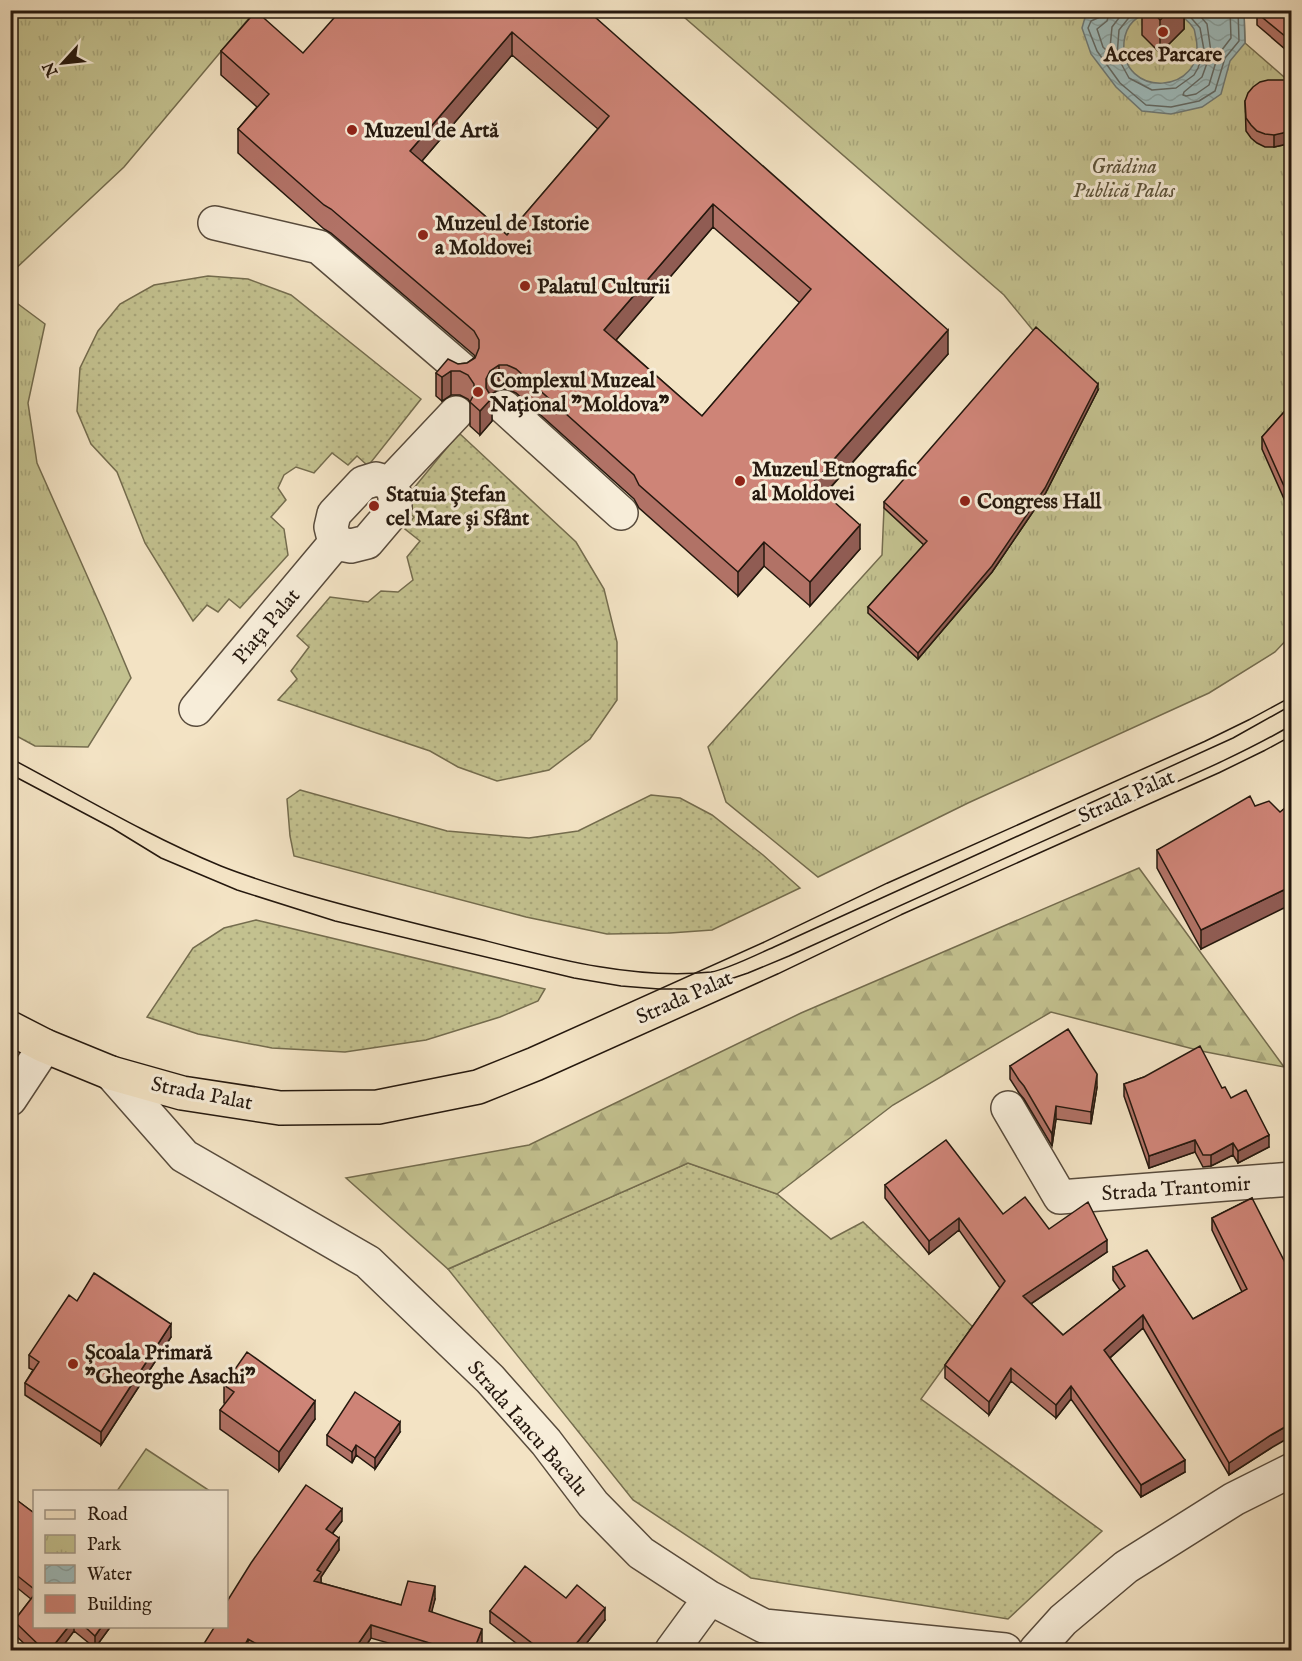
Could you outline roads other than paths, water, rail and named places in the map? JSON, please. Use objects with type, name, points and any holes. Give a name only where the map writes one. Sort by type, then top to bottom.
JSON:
[{"type":"main road","name":"Strada Palat","points":[[10,1028],[45,1046],[111,1073],[182,1093],[280,1108],[378,1107],[478,1087],[535,1064],[771,958],[894,899],[1202,762],[1292,716]]},
{"type":"street","points":[[215,223],[320,247],[460,369]]},
{"type":"street","points":[[504,407],[621,513]]},
{"type":"street","name":"Piața Palat","points":[[196,709],[335,543],[351,546],[367,542],[395,509],[395,495],[390,483],[456,413]]},
{"type":"street","points":[[10,1099],[45,1046]]},
{"type":"street","name":"Strada Iancu Bacalu","points":[[111,1073],[183,1156],[368,1262],[490,1379],[546,1442],[593,1504],[641,1553],[710,1598],[764,1626],[1005,1650]]},
{"type":"street","name":"Strada Trantomir","points":[[1008,1108],[1060,1197],[1292,1179]]},
{"type":"street","points":[[1036,1650],[1064,1620],[1126,1567],[1234,1499],[1292,1470]]},
{"type":"street","points":[[672,1650],[710,1598]]},
{"type":"water","points":[[1098,11],[1153,11],[1133,22],[1127,30],[1124,42],[1126,61],[1135,74],[1147,81],[1162,83],[1177,80],[1189,71],[1196,57],[1194,29],[1185,18],[1173,11],[1244,11],[1245,43],[1230,61],[1221,94],[1202,107],[1171,114],[1142,111],[1116,87],[1091,54],[1082,28],[1086,14],[1095,14]]},
{"type":"tram line","points":[[10,758],[167,842],[221,866],[269,883],[321,899],[567,961],[624,970],[682,974],[711,972],[742,961],[1233,738],[1292,705]]},
{"type":"tram line","points":[[10,774],[112,828],[161,858],[237,890],[335,921],[574,978],[621,986],[701,989],[789,956],[1200,772],[1292,725]]},
{"type":"place","name":"Acces Parcare","points":[[1163,32]]},
{"type":"place","name":"Muzeul de Artă","points":[[352,130]]},
{"type":"place","name":"Muzeul de Istorie a Moldovei","points":[[423,235]]},
{"type":"place","name":"Palatul Culturii","points":[[525,286]]},
{"type":"place","name":"Complexul Muzeal Național \"Moldova\"","points":[[478,392]]},
{"type":"place","name":"Muzeul Etnografic al Moldovei","points":[[740,481]]},
{"type":"place","name":"Congress Hall","points":[[965,501]]},
{"type":"place","name":"Statuia Ștefan cel Mare și Sfânt","points":[[374,506]]},
{"type":"place","name":"Școala Primară \"Gheorghe Asachi\"","points":[[73,1364]]},
{"type":"park label","name":"Grădina Publică Palas","points":[[1124,178]]}]
